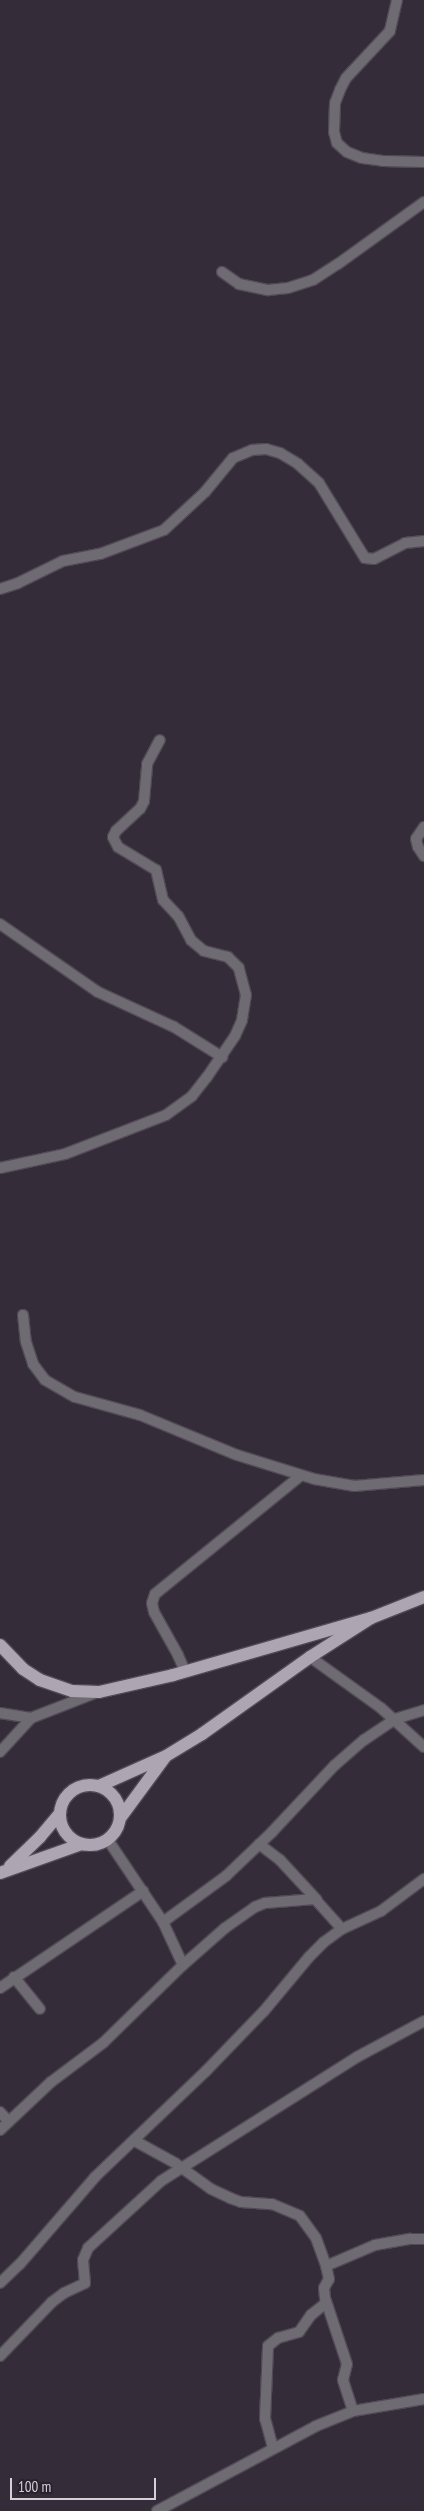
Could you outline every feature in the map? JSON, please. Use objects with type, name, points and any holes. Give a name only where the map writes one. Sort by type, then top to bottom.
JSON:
[{"type":"main road","points":[[0,1645],[23,1669],[40,1680],[72,1691],[99,1692],[185,1672],[371,1618],[424,1597]]},
{"type":"main road","points":[[3,1871],[40,1837],[59,1814],[64,1800],[73,1790],[86,1786],[99,1786],[166,1756],[202,1734],[310,1657],[371,1618]]},
{"type":"main road","points":[[3,1871],[82,1844],[95,1844],[108,1840],[117,1830],[120,1817],[166,1756]]},
{"type":"main road","points":[[99,1786],[115,1798],[120,1817]]},
{"type":"main road","points":[[59,1814],[65,1831],[82,1844]]},
{"type":"street","points":[[397,0],[390,31],[346,78],[340,90],[334,103],[334,132],[337,143],[347,152],[362,158],[383,161],[424,162]]},
{"type":"street","points":[[222,272],[239,284],[268,290],[288,288],[312,280],[338,264],[424,202]]},
{"type":"street","points":[[0,589],[18,583],[63,561],[100,554],[164,530],[205,492],[233,458],[252,450],[266,449],[280,453],[298,464],[319,483],[365,558],[374,559],[405,543],[424,541]]},
{"type":"street","points":[[0,1168],[65,1154],[166,1115],[192,1096],[235,1036],[245,1009],[246,995],[239,968],[228,957],[204,951],[191,940],[178,916],[163,900],[160,893],[160,877],[156,870],[118,847],[113,837],[116,831],[140,809],[144,802],[147,764],[160,740]]},
{"type":"street","points":[[424,827],[416,839],[418,847],[424,856]]},
{"type":"street","points":[[0,924],[98,992],[174,1027],[222,1056]]},
{"type":"street","points":[[22,1315],[32,1364],[44,1380],[57,1389],[75,1397],[140,1415],[236,1455],[300,1476],[354,1486],[424,1480]]},
{"type":"street","points":[[185,1672],[178,1655],[154,1612],[152,1603],[155,1594],[300,1476]]},
{"type":"street","points":[[310,1657],[395,1719],[424,1746]]},
{"type":"street","points":[[0,1752],[31,1718],[99,1692]]},
{"type":"street","points":[[164,1922],[215,1885],[259,1844],[335,1765],[364,1740],[395,1719],[424,1710]]},
{"type":"street","points":[[0,1714],[31,1718]]},
{"type":"street","points":[[108,1840],[164,1922],[183,1965]]},
{"type":"street","points":[[259,1844],[280,1860],[342,1929]]},
{"type":"street","points":[[0,2283],[26,2258],[94,2177],[264,2011],[309,1957],[342,1929],[382,1911],[424,1879]]},
{"type":"street","points":[[0,1988],[143,1891]]},
{"type":"street","points":[[0,2130],[51,2082],[103,2042],[183,1965],[225,1928],[255,1907],[266,1903],[317,1900]]},
{"type":"street","points":[[14,1978],[40,2009]]},
{"type":"street","points":[[0,2356],[52,2302],[64,2293],[85,2283],[83,2260],[85,2252],[92,2243],[161,2181],[364,2053],[424,2020]]},
{"type":"street","points":[[0,2112],[9,2122]]},
{"type":"street","points":[[134,2140],[181,2167],[211,2189],[230,2198],[241,2202],[272,2204],[300,2216],[316,2238],[326,2266],[329,2279],[324,2291],[326,2303],[347,2364],[343,2380],[352,2411]]},
{"type":"street","points":[[326,2266],[376,2246],[410,2239],[424,2239]]},
{"type":"street","points":[[273,2448],[266,2419],[266,2350],[271,2342],[278,2338],[299,2332],[311,2315],[326,2303]]},
{"type":"street","points":[[157,2511],[298,2433],[352,2411],[424,2398]]}]
